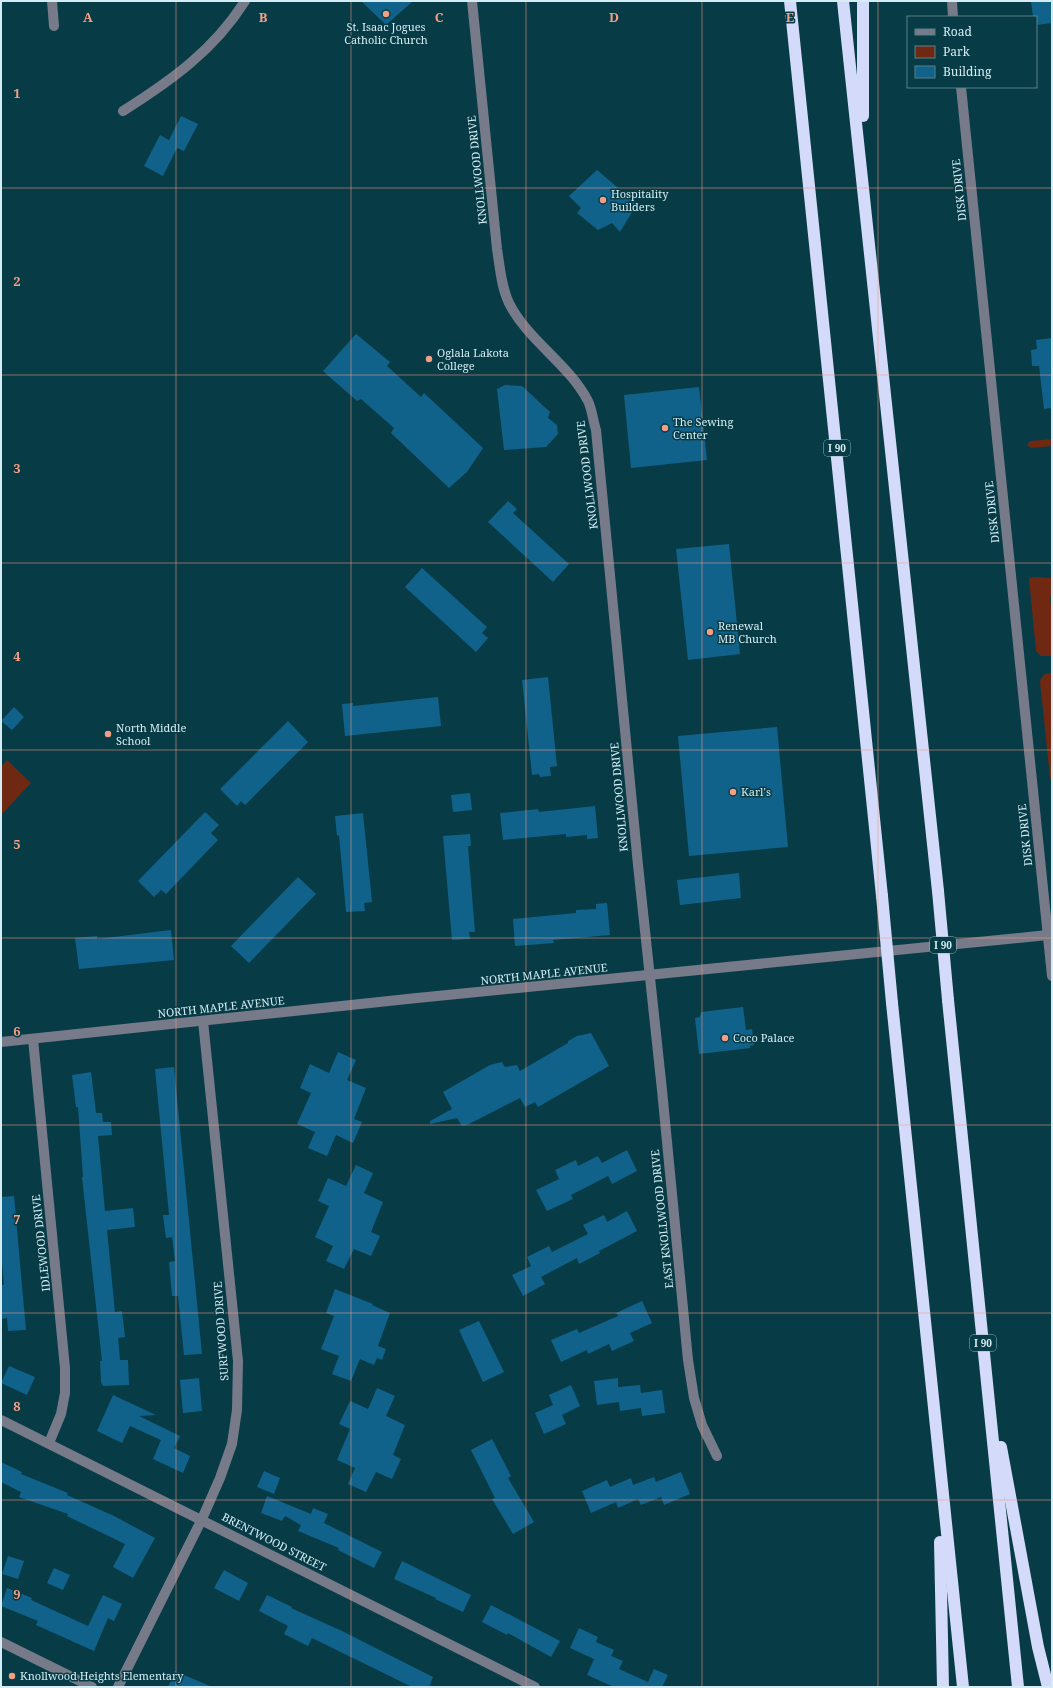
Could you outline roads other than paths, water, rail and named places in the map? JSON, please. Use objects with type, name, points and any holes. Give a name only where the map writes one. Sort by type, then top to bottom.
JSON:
[{"type":"highway","name":"I 90","points":[[790,1],[963,1687]]},
{"type":"highway","name":"I 90","points":[[843,1],[868,219],[938,891],[1018,1687]]},
{"type":"highway","points":[[863,1],[863,131],[868,219]]},
{"type":"highway","points":[[985,1358],[1038,1647],[1048,1687]]},
{"type":"highway","points":[[938,1453],[943,1687]]},
{"type":"street","points":[[52,1],[54,26]]},
{"type":"street","points":[[124,111],[166,84],[191,64],[216,40],[245,1]]},
{"type":"street","name":"KNOLLWOOD DRIVE","points":[[472,1],[501,281],[509,302],[520,321],[576,382],[589,402],[596,430],[649,975]]},
{"type":"street","points":[[952,1],[953,16]]},
{"type":"street","name":"DISK DRIVE","points":[[961,88],[1048,935]]},
{"type":"street","points":[[1048,935],[1052,976]]},
{"type":"street","name":"NORTH MAPLE AVENUE","points":[[1,1042],[417,998],[1048,935]]},
{"type":"street","name":"EAST KNOLLWOOD DRIVE","points":[[649,975],[688,1360],[694,1398],[702,1425],[717,1456]]},
{"type":"street","name":"SURFWOOD DRIVE","points":[[118,1687],[202,1519],[220,1478],[232,1444],[237,1410],[238,1361],[203,1021]]},
{"type":"street","name":"IDLEWOOD DRIVE","points":[[33,1039],[65,1368],[65,1393],[60,1414],[49,1443]]},
{"type":"street","name":"BRENTWOOD STREET","points":[[1,1420],[202,1519],[535,1687]]},
{"type":"street","points":[[1,1642],[92,1687]]},
{"type":"place","name":"St. Isaac Jogues Catholic Church","points":[[386,14]]},
{"type":"place","name":"Hospitality Builders","points":[[603,200]]},
{"type":"place","name":"Oglala Lakota College","points":[[429,359]]},
{"type":"place","name":"The Sewing Center","points":[[665,428]]},
{"type":"place","name":"Renewal MB Church","points":[[710,632]]},
{"type":"place","name":"North Middle School","points":[[108,734]]},
{"type":"place","name":"Karl's","points":[[733,792]]},
{"type":"place","name":"Coco Palace","points":[[725,1038]]},
{"type":"place","name":"Knollwood Heights Elementary","points":[[12,1676]]}]
